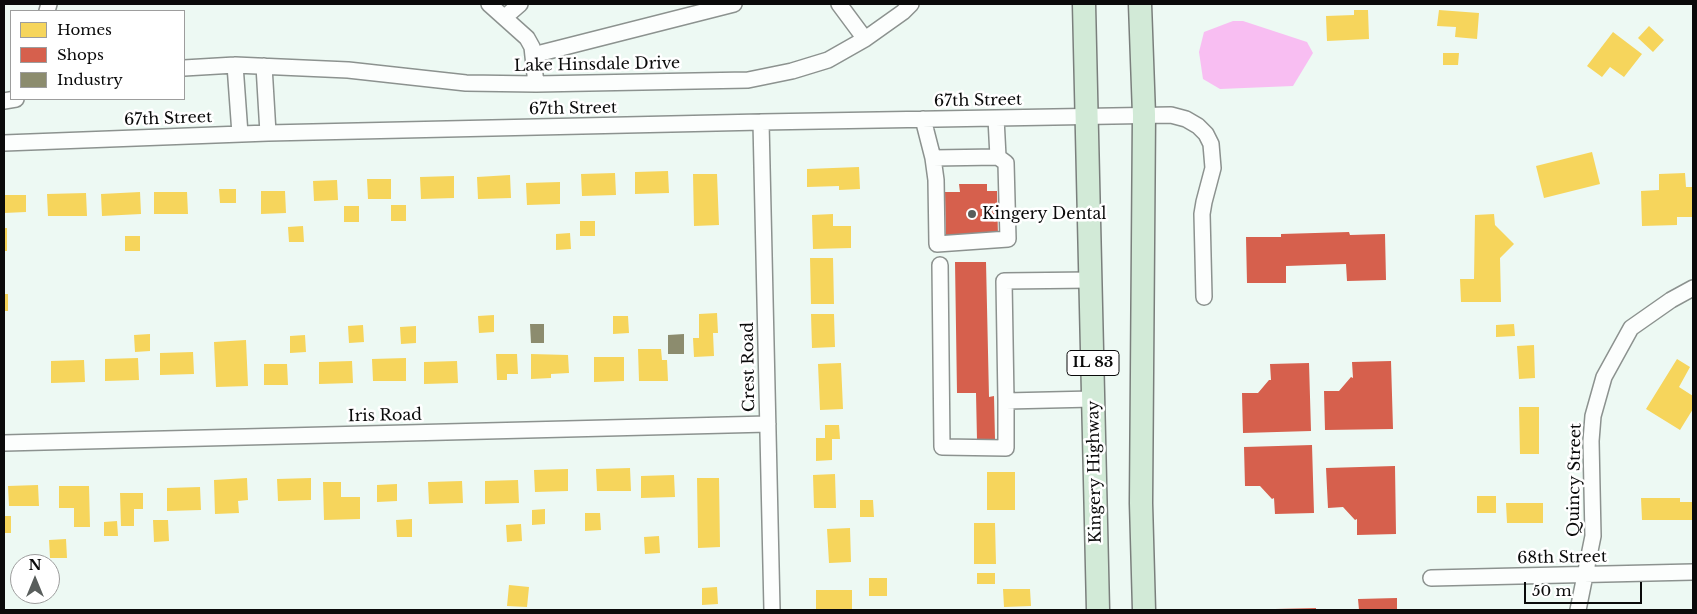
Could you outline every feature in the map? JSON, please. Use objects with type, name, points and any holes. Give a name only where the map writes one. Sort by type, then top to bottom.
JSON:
[{"type":"highway","name":"Kingery Highway","points":[[1084,4],[1098,610]]},
{"type":"highway","name":"IL 83","points":[[1140,4],[1144,115],[1141,493],[1144,610]]},
{"type":"street","points":[[489,4],[527,38],[532,47],[536,84]]},
{"type":"street","points":[[505,17],[520,4]]},
{"type":"street","points":[[533,55],[734,4]]},
{"type":"street","points":[[839,4],[865,39]]},
{"type":"street","name":"Lake Hinsdale Drive","points":[[185,68],[235,65],[348,70],[466,84],[748,80],[792,71],[828,60],[865,39],[903,12],[911,4]]},
{"type":"street","points":[[235,65],[240,134]]},
{"type":"street","points":[[264,66],[268,133]]},
{"type":"street","name":"67th Street","points":[[4,143],[268,133],[1171,115],[1186,118],[1198,126],[1206,134],[1211,144],[1213,168],[1202,214],[1204,297]]},
{"type":"street","points":[[996,118],[998,156]]},
{"type":"street","points":[[923,119],[933,158],[936,180],[937,244],[1008,239],[1006,163],[998,156],[933,158]]},
{"type":"street","name":"Crest Road","points":[[761,122],[772,610]]},
{"type":"street","points":[[940,265],[942,447],[1006,448],[1004,280],[1091,280]]},
{"type":"street","name":"Quincy Street","points":[[1578,610],[1594,536],[1591,441],[1593,416],[1604,378],[1631,328],[1671,300],[1693,288]]},
{"type":"street","points":[[1006,401],[1093,399]]},
{"type":"street","name":"Iris Road","points":[[4,443],[768,424]]},
{"type":"street","name":"68th Street","points":[[1431,578],[1693,572]]},
{"type":"shaded area","points":[[1233,21],[1243,21],[1307,42],[1313,53],[1293,86],[1220,89],[1203,79],[1199,52],[1204,32]]},
{"type":"building: Homes","points":[[1354,10],[1368,10],[1369,39],[1327,41],[1326,16],[1354,15]]},
{"type":"building: Homes","points":[[1439,10],[1479,13],[1477,39],[1455,37],[1456,27],[1437,26]]},
{"type":"building: Homes","points":[[1649,26],[1664,40],[1653,52],[1638,38]]},
{"type":"building: Homes","points":[[1613,32],[1642,54],[1624,77],[1610,67],[1602,77],[1587,66]]},
{"type":"building: Homes","points":[[1443,53],[1459,53],[1458,65],[1443,65]]},
{"type":"building: Homes","points":[[1592,152],[1600,184],[1544,198],[1536,166]]},
{"type":"building: Homes","points":[[859,167],[860,189],[839,190],[839,186],[807,187],[807,169]]},
{"type":"building: Homes","points":[[668,171],[669,193],[635,194],[635,172]]},
{"type":"building: Homes","points":[[615,173],[616,195],[582,196],[581,174]]},
{"type":"building: Homes","points":[[1685,173],[1686,187],[1693,187],[1693,217],[1677,217],[1677,225],[1642,226],[1641,191],[1659,190],[1659,174]]},
{"type":"building: Homes","points":[[693,174],[717,174],[719,225],[694,226]]},
{"type":"building: Homes","points":[[510,175],[511,198],[478,199],[477,177]]},
{"type":"building: Homes","points":[[454,176],[454,198],[421,199],[420,177]]},
{"type":"building: Homes","points":[[367,179],[391,179],[391,199],[368,199]]},
{"type":"building: Homes","points":[[337,180],[338,200],[314,201],[313,181]]},
{"type":"building: Homes","points":[[560,182],[560,204],[527,205],[526,183]]},
{"type":"building: Homes","points":[[219,189],[236,189],[236,203],[220,203]]},
{"type":"building: Homes","points":[[261,191],[285,191],[286,213],[261,214]]},
{"type":"building: Homes","points":[[140,192],[141,214],[102,216],[101,194]]},
{"type":"building: Homes","points":[[154,192],[187,192],[188,214],[154,214]]},
{"type":"building: Homes","points":[[86,193],[87,216],[48,216],[47,194]]},
{"type":"building: Homes","points":[[4,195],[26,195],[26,212],[4,213]]},
{"type":"building: Homes","points":[[391,205],[406,205],[406,221],[391,221]]},
{"type":"building: Homes","points":[[344,206],[359,206],[359,222],[344,222]]},
{"type":"building: Homes","points":[[833,214],[833,226],[851,226],[851,248],[813,249],[812,215]]},
{"type":"building: Homes","points":[[1494,214],[1495,225],[1514,244],[1500,258],[1501,302],[1461,302],[1460,279],[1474,279],[1475,215]]},
{"type":"building: Homes","points":[[580,221],[595,221],[595,236],[580,236]]},
{"type":"building: Homes","points":[[303,226],[304,242],[289,242],[288,227]]},
{"type":"building: Homes","points":[[4,228],[7,228],[7,251],[4,251]]},
{"type":"building: Homes","points":[[570,233],[571,249],[556,250],[556,234]]},
{"type":"building: Homes","points":[[125,236],[140,236],[140,251],[125,251]]},
{"type":"building: Homes","points":[[810,258],[833,258],[834,304],[811,304]]},
{"type":"building: Homes","points":[[4,294],[8,294],[8,311],[4,311]]},
{"type":"building: Homes","points":[[717,313],[718,333],[713,333],[714,356],[694,357],[693,338],[699,338],[699,314]]},
{"type":"building: Homes","points":[[811,314],[834,314],[835,347],[812,348]]},
{"type":"building: Homes","points":[[494,315],[494,332],[479,333],[478,316]]},
{"type":"building: Homes","points":[[613,316],[628,316],[629,333],[613,334]]},
{"type":"building: Homes","points":[[1514,324],[1515,336],[1496,337],[1496,325]]},
{"type":"building: Homes","points":[[363,325],[364,342],[349,343],[348,326]]},
{"type":"building: Homes","points":[[416,326],[416,343],[401,344],[400,327]]},
{"type":"building: Homes","points":[[150,334],[150,351],[135,352],[134,335]]},
{"type":"building: Homes","points":[[305,335],[306,352],[290,353],[290,336]]},
{"type":"building: Homes","points":[[246,340],[248,386],[216,387],[214,342]]},
{"type":"building: Homes","points":[[1534,345],[1535,378],[1519,379],[1517,346]]},
{"type":"building: Homes","points":[[638,349],[661,349],[662,360],[667,360],[668,381],[639,381]]},
{"type":"building: Homes","points":[[193,352],[194,374],[160,375],[160,353]]},
{"type":"building: Homes","points":[[496,354],[517,354],[518,374],[507,374],[507,380],[497,380]]},
{"type":"building: Homes","points":[[531,354],[568,355],[569,373],[551,374],[551,378],[531,379]]},
{"type":"building: Homes","points":[[594,357],[624,357],[624,381],[594,382]]},
{"type":"building: Homes","points":[[138,358],[139,380],[105,381],[105,359]]},
{"type":"building: Homes","points":[[406,358],[406,381],[373,381],[372,359]]},
{"type":"building: Homes","points":[[1677,359],[1690,367],[1679,387],[1693,396],[1693,409],[1680,430],[1646,409]]},
{"type":"building: Homes","points":[[84,360],[85,382],[51,383],[51,361]]},
{"type":"building: Homes","points":[[352,361],[353,383],[319,384],[319,362]]},
{"type":"building: Homes","points":[[457,361],[458,383],[424,384],[424,362]]},
{"type":"building: Homes","points":[[841,363],[843,409],[820,410],[818,364]]},
{"type":"building: Homes","points":[[264,364],[287,364],[288,385],[264,385]]},
{"type":"building: Homes","points":[[1519,407],[1539,407],[1539,454],[1520,454]]},
{"type":"building: Homes","points":[[825,425],[839,425],[840,439],[832,439],[832,460],[816,461],[816,438],[825,438]]},
{"type":"building: Homes","points":[[630,468],[631,491],[597,491],[596,469]]},
{"type":"building: Homes","points":[[568,469],[568,491],[535,492],[534,470]]},
{"type":"building: Homes","points":[[987,472],[1015,472],[1015,510],[987,510]]},
{"type":"building: Homes","points":[[835,474],[836,508],[814,508],[813,475]]},
{"type":"building: Homes","points":[[674,475],[675,497],[641,498],[641,476]]},
{"type":"building: Homes","points":[[247,478],[248,500],[238,501],[239,513],[215,514],[214,480]]},
{"type":"building: Homes","points":[[311,478],[311,500],[278,501],[277,479]]},
{"type":"building: Homes","points":[[697,478],[719,478],[720,547],[698,548]]},
{"type":"building: Homes","points":[[518,480],[519,503],[485,504],[485,481]]},
{"type":"building: Homes","points":[[462,481],[463,503],[429,504],[428,482]]},
{"type":"building: Homes","points":[[323,482],[341,482],[341,497],[360,497],[360,519],[324,520]]},
{"type":"building: Homes","points":[[397,484],[397,501],[377,502],[377,485]]},
{"type":"building: Homes","points":[[38,485],[39,506],[9,506],[8,486]]},
{"type":"building: Homes","points":[[59,486],[89,486],[90,527],[74,527],[74,508],[59,508]]},
{"type":"building: Homes","points":[[200,487],[201,510],[167,511],[167,488]]},
{"type":"building: Homes","points":[[120,493],[143,493],[143,509],[134,509],[134,526],[121,526]]},
{"type":"building: Homes","points":[[1477,496],[1496,496],[1496,513],[1477,513]]},
{"type":"building: Homes","points":[[1641,498],[1680,498],[1680,502],[1693,502],[1693,520],[1642,520]]},
{"type":"building: Homes","points":[[860,500],[873,500],[874,517],[860,517]]},
{"type":"building: Homes","points":[[1506,503],[1543,503],[1543,523],[1507,523]]},
{"type":"building: Homes","points":[[545,509],[545,524],[532,525],[532,510]]},
{"type":"building: Homes","points":[[585,513],[600,513],[601,530],[585,531]]},
{"type":"building: Homes","points":[[4,516],[11,516],[11,533],[4,533]]},
{"type":"building: Homes","points":[[412,519],[412,537],[397,537],[396,520]]},
{"type":"building: Homes","points":[[153,520],[168,520],[169,541],[154,542]]},
{"type":"building: Homes","points":[[117,521],[118,536],[104,536],[104,522]]},
{"type":"building: Homes","points":[[974,523],[995,523],[996,564],[974,564]]},
{"type":"building: Homes","points":[[521,524],[522,541],[507,542],[506,525]]},
{"type":"building: Homes","points":[[850,528],[851,562],[829,563],[827,529]]},
{"type":"building: Homes","points":[[659,536],[660,553],[645,554],[644,537]]},
{"type":"building: Homes","points":[[66,539],[67,558],[60,558],[60,554],[50,554],[49,540]]},
{"type":"building: Homes","points":[[977,573],[995,573],[995,584],[977,584]]},
{"type":"building: Homes","points":[[869,578],[887,578],[887,596],[869,596]]},
{"type":"building: Homes","points":[[509,585],[529,587],[527,607],[507,606]]},
{"type":"building: Homes","points":[[717,587],[718,604],[702,605],[702,588]]},
{"type":"building: Homes","points":[[1003,589],[1030,589],[1031,606],[1004,607]]},
{"type":"building: Homes","points":[[816,590],[852,590],[852,610],[816,610]]},
{"type":"building: Shops","name":"Kingery Dental","points":[[959,184],[987,184],[987,191],[997,191],[998,237],[946,238],[945,192],[960,192]]},
{"type":"building: Shops","points":[[1349,232],[1350,235],[1385,234],[1386,280],[1347,281],[1346,264],[1286,266],[1286,283],[1247,283],[1246,237],[1281,237],[1281,234]]},
{"type":"building: Shops","points":[[955,262],[986,262],[989,397],[994,396],[995,439],[977,440],[976,393],[957,393]]},
{"type":"building: Shops","points":[[1391,361],[1393,429],[1325,430],[1324,391],[1339,391],[1351,377],[1353,378],[1352,362]]},
{"type":"building: Shops","points":[[1309,363],[1311,431],[1243,433],[1242,393],[1258,393],[1271,380],[1270,364]]},
{"type":"building: Shops","points":[[1312,445],[1314,513],[1275,514],[1274,498],[1272,499],[1260,486],[1245,486],[1244,447]]},
{"type":"building: Shops","points":[[1395,466],[1396,534],[1357,535],[1357,519],[1355,520],[1343,507],[1328,508],[1326,468]]},
{"type":"building: Shops","points":[[1397,598],[1397,610],[1359,610],[1358,599]]},
{"type":"building: Shops","points":[[1316,608],[1316,610],[1275,610],[1275,609]]},
{"type":"building: Industry","points":[[530,324],[544,324],[544,343],[531,343]]},
{"type":"building: Industry","points":[[684,334],[684,354],[668,354],[668,335]]},
{"type":"place","name":"Kingery Dental","points":[[972,214]]}]
